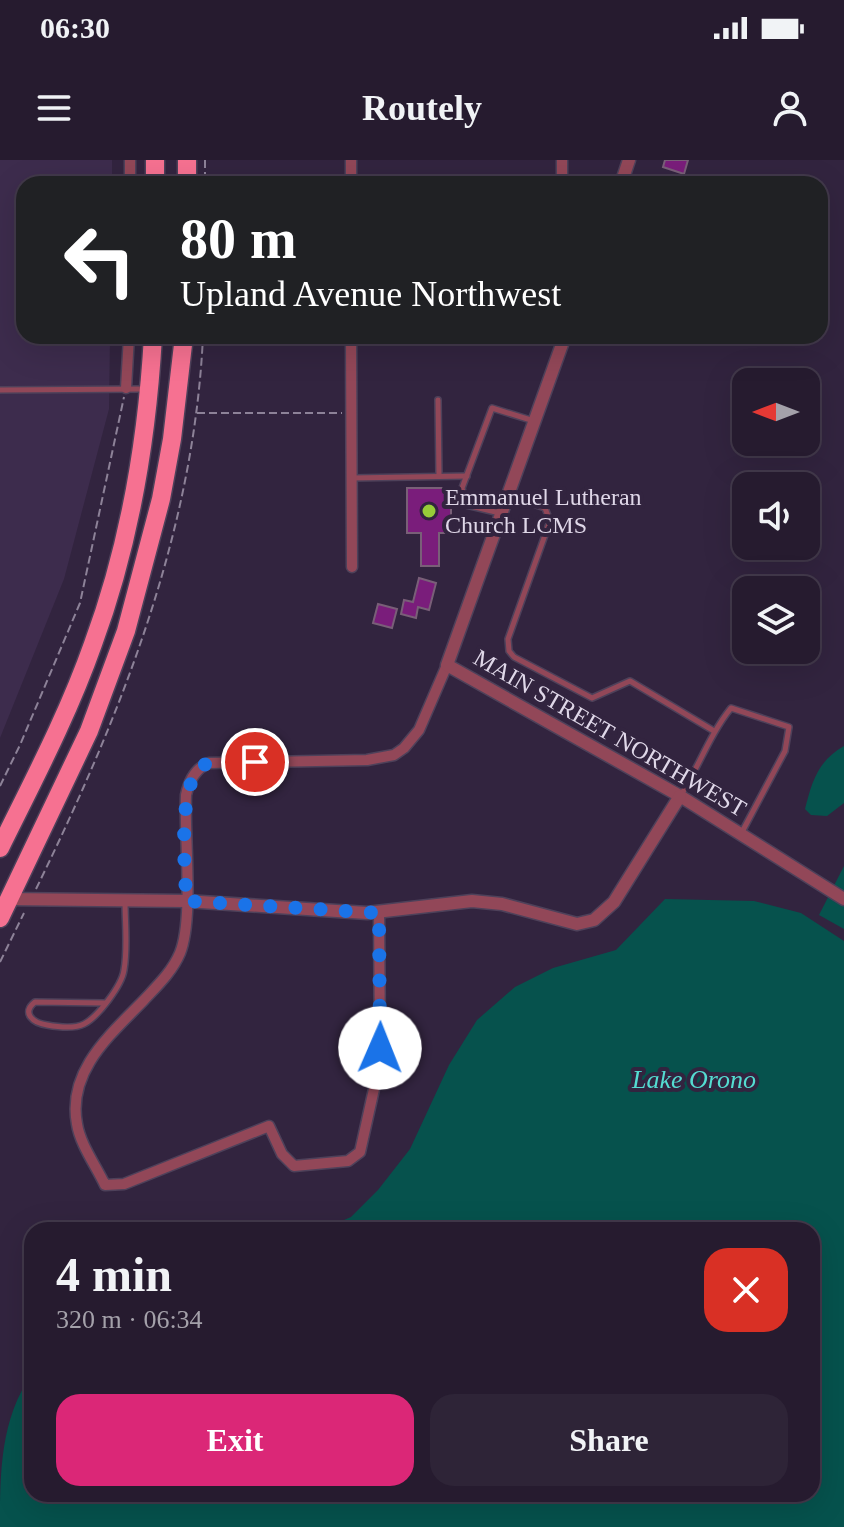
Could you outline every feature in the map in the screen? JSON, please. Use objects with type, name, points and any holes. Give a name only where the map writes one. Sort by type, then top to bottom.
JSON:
[{"type":"highway","points":[[0,918],[5,899],[89,731],[126,631],[161,499],[164,390],[155,344]]},
{"type":"highway","points":[[0,848],[73,696],[105,611],[129,527],[140,468],[181,344]]},
{"type":"street","points":[[126,388],[129,344]]},
{"type":"street","points":[[351,344],[352,567]]},
{"type":"street","name":"MAIN STREET NORTHWEST","points":[[562,344],[447,665],[680,796],[844,899]]},
{"type":"street","points":[[379,913],[380,1048],[360,1152],[348,1161],[294,1166],[282,1154],[269,1126],[124,1184],[105,1185],[77,1126],[77,1097],[83,1070],[101,1045],[176,962],[184,935],[188,784],[202,766],[209,763],[367,760],[394,755],[419,730],[447,665]]},
{"type":"street","points":[[5,899],[186,901],[379,913],[472,901],[502,904],[577,924],[594,920],[619,895],[680,796]]},
{"type":"lane","points":[[0,390],[164,390]]},
{"type":"lane","points":[[438,400],[439,476]]},
{"type":"lane","points":[[501,513],[466,505],[462,488],[492,408],[534,421]]},
{"type":"lane","points":[[351,478],[467,476]]},
{"type":"lane","points":[[507,495],[545,508],[550,521],[508,639],[509,651],[514,657],[592,698],[630,681],[714,731]]},
{"type":"lane","points":[[680,796],[697,769],[714,731],[731,708],[789,727],[785,751],[741,834]]},
{"type":"lane","points":[[105,1003],[42,1001],[29,1006],[28,1013],[31,1019],[44,1025],[82,1025],[105,1003],[121,982],[124,969],[125,900]]},
{"type":"path","points":[[0,786],[80,603],[126,388]]},
{"type":"path","points":[[196,413],[350,413]]},
{"type":"path","points":[[0,962],[22,918]]},
{"type":"shaded area","points":[[0,160],[112,160],[112,176],[16,176],[16,344],[110,344],[109,409],[64,579],[0,738]]},
{"type":"water","points":[[844,746],[844,803],[827,816],[811,815],[805,809],[817,773],[828,758]]},
{"type":"water","points":[[844,866],[844,929],[819,915]]},
{"type":"water","name":"Lake Orono","points":[[665,899],[754,901],[801,913],[844,941],[844,1527],[0,1527],[4,1448],[14,1409],[24,1386],[24,1502],[820,1502],[820,1222],[339,1222],[351,1217],[378,1190],[410,1149],[449,1065],[477,1020],[515,987],[553,968],[616,950]]},
{"type":"building","points":[[665,160],[688,160],[684,174],[663,167]]},
{"type":"building","name":"Emmanuel Lutheran Church LCMS","points":[[407,488],[451,488],[451,533],[439,533],[439,566],[421,566],[421,533],[407,533]]},
{"type":"building","points":[[419,578],[436,583],[429,610],[418,607],[416,618],[401,614],[404,600],[413,602]]},
{"type":"building","points":[[378,604],[397,609],[392,628],[373,623]]},
{"type":"place","name":"Emmanuel Lutheran Church LCMS","points":[[429,511]]},
{"type":"route","points":[[255,762],[209,763],[202,766],[188,784],[186,901],[379,913],[380,1048]]}]
